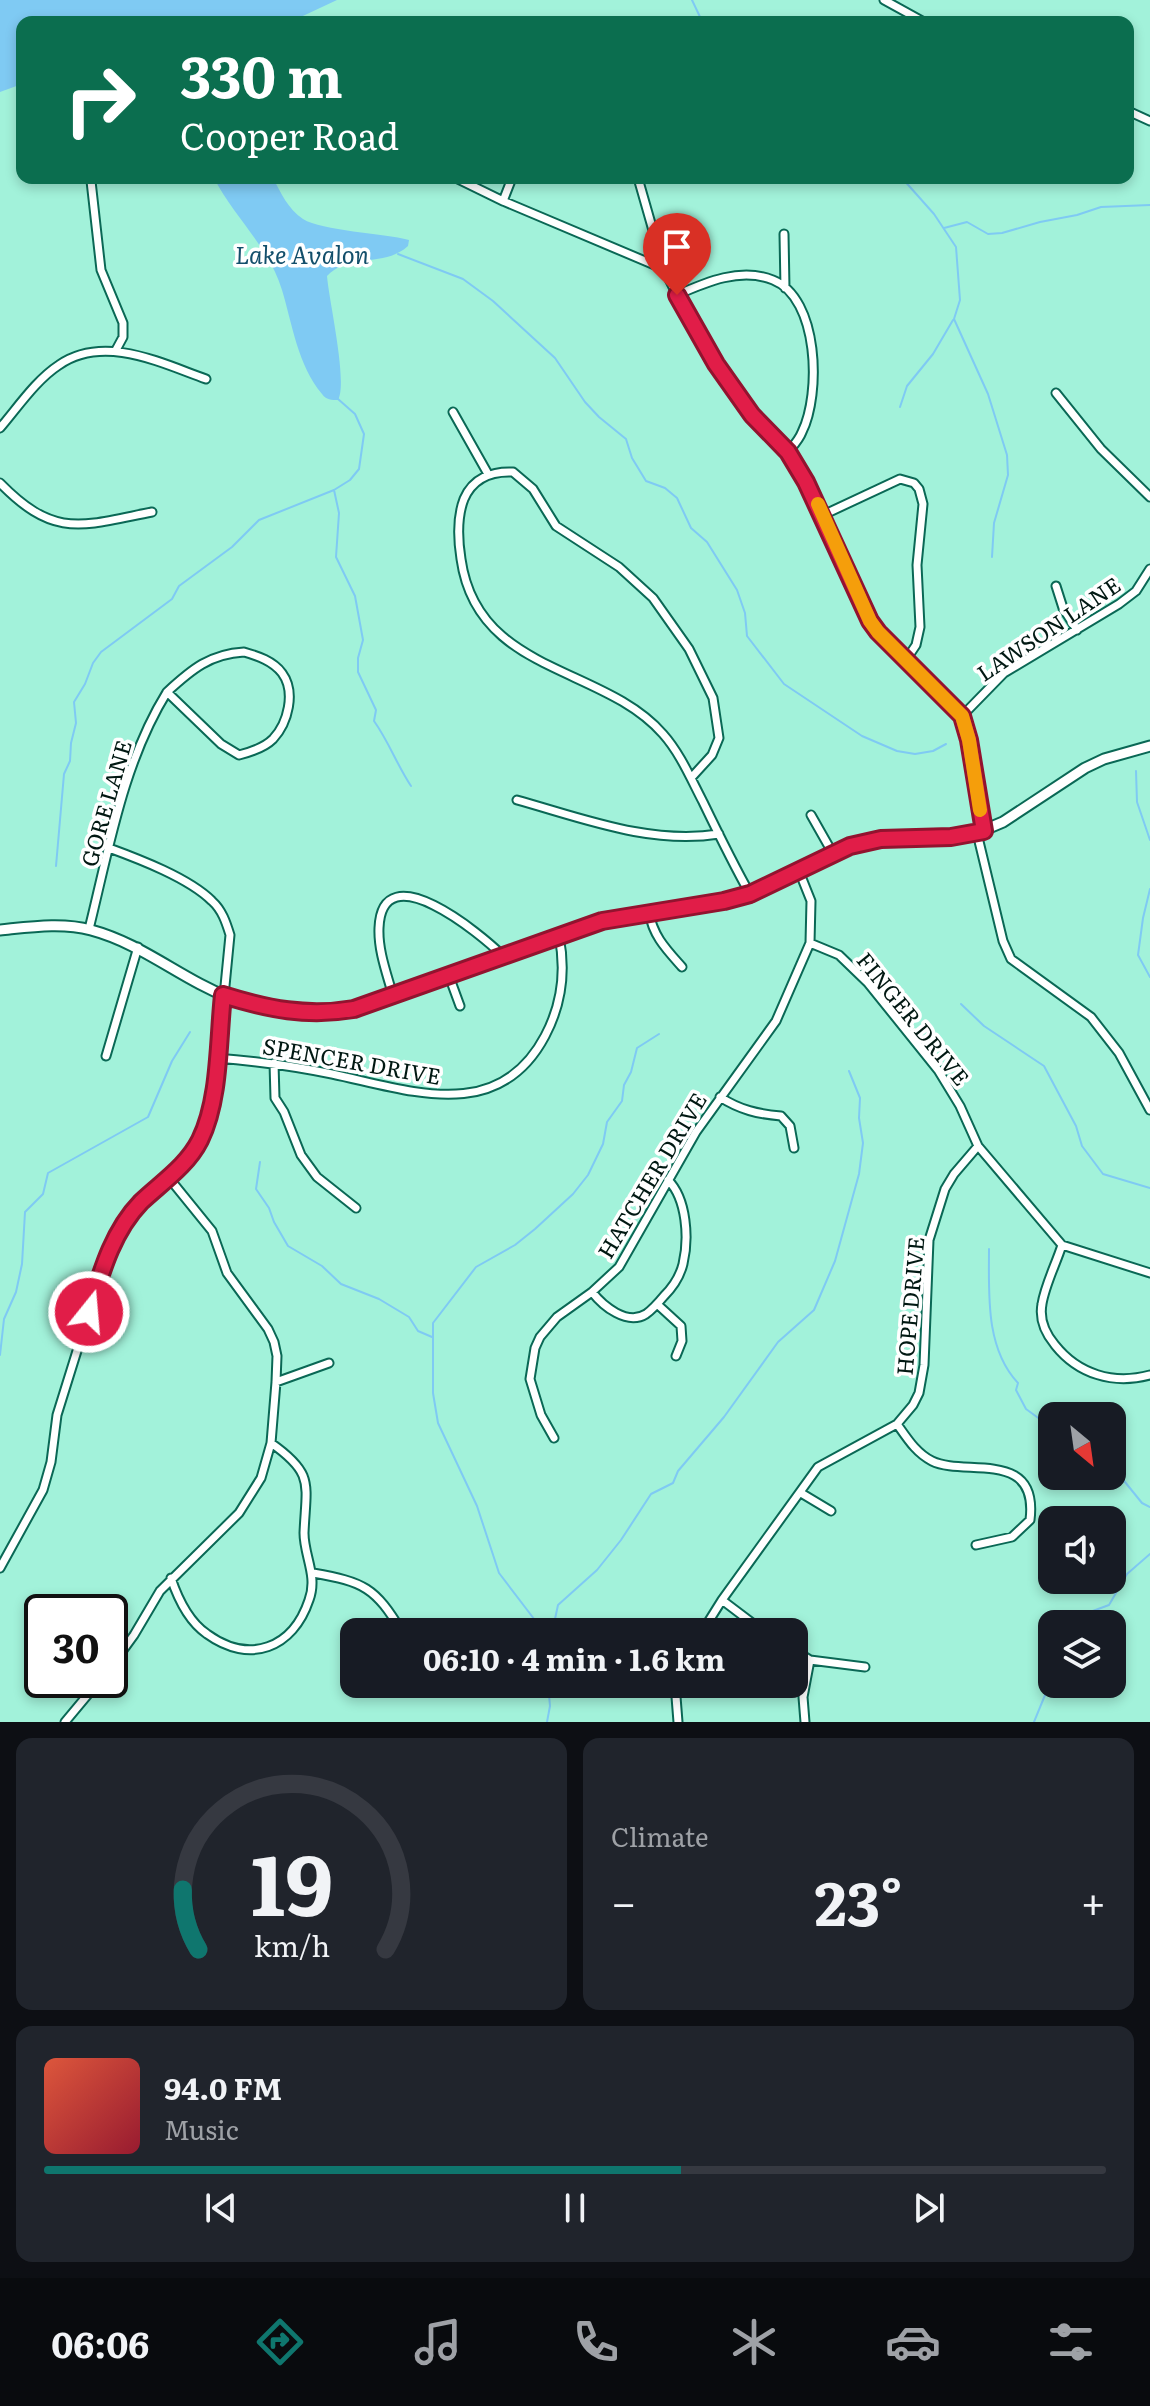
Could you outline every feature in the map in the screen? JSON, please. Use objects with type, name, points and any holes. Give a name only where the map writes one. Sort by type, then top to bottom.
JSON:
[{"type":"street","points":[[884,0],[913,16]]},
{"type":"street","points":[[91,184],[101,270],[123,323],[123,337],[116,350]]},
{"type":"street","points":[[468,184],[664,269]]},
{"type":"street","points":[[503,201],[510,184]]},
{"type":"street","points":[[640,184],[664,269],[677,295],[716,364],[752,415],[788,452],[823,515],[870,621],[962,716],[969,740],[981,832],[1005,950],[1011,959],[1091,1017],[1119,1053],[1150,1110]]},
{"type":"street","points":[[784,234],[785,288]]},
{"type":"street","points":[[677,295],[723,277],[741,276],[773,280],[801,306],[807,322],[814,376],[802,434],[788,452]]},
{"type":"street","points":[[0,428],[60,364],[83,355],[116,350],[206,379]]},
{"type":"street","points":[[1056,393],[1101,449],[1150,497]]},
{"type":"street","points":[[453,412],[488,474]]},
{"type":"street","points":[[691,778],[717,747],[718,721],[713,698],[680,634],[638,583],[556,526],[526,482],[513,472],[488,474],[468,491],[458,533],[463,571],[477,606],[497,631],[516,647],[553,669],[616,698],[648,720],[672,744],[750,894]]},
{"type":"street","points":[[823,515],[900,479],[914,483],[919,489],[923,504],[917,565],[920,627],[916,645],[906,660]]},
{"type":"street","points":[[0,483],[23,506],[45,518],[69,525],[152,512]]},
{"type":"street","name":"LAWSON LANE","points":[[962,716],[1004,673],[1136,591],[1150,569]]},
{"type":"street","points":[[1056,586],[1063,608],[1077,630]]},
{"type":"street","name":"GORE LANE","points":[[89,929],[136,753],[151,717],[167,692],[207,659],[220,654],[244,652],[265,659],[282,674],[289,697],[286,714],[272,739],[251,752],[239,755],[221,744],[167,692]]},
{"type":"street","points":[[0,930],[43,926],[89,929],[138,947],[223,995],[281,1011],[315,1014],[354,1009],[602,921],[750,894],[832,852],[881,839],[951,837],[981,832],[1003,822],[1085,768],[1104,759],[1150,746]]},
{"type":"street","points":[[517,800],[661,836],[692,838],[719,834]]},
{"type":"street","points":[[811,815],[832,852]]},
{"type":"street","points":[[0,1568],[43,1490],[51,1462],[57,1415],[105,1261],[119,1232],[140,1203],[169,1178],[198,1144],[210,1118],[215,1088],[230,935],[224,916],[212,900],[175,877],[109,848]]},
{"type":"street","name":"HATCHER DRIVE","points":[[554,1438],[541,1415],[530,1379],[535,1348],[557,1317],[592,1292],[619,1267],[720,1097],[766,1037],[810,943],[811,901],[799,871]]},
{"type":"street","points":[[393,996],[381,952],[379,925],[384,907],[398,897],[411,896],[435,905],[477,931],[503,956]]},
{"type":"street","points":[[649,912],[658,940],[682,967]]},
{"type":"street","name":"SPENCER DRIVE","points":[[216,1058],[274,1063],[415,1093],[452,1095],[494,1088],[526,1065],[548,1031],[563,983],[564,962],[559,936]]},
{"type":"street","name":"FINGER DRIVE","points":[[810,943],[839,955],[868,983],[938,1070],[960,1106],[978,1146],[1062,1245]]},
{"type":"street","points":[[106,1056],[138,947]]},
{"type":"street","points":[[449,976],[460,1006]]},
{"type":"street","points":[[274,1063],[275,1098],[301,1155],[317,1177],[356,1208]]},
{"type":"street","points":[[720,1097],[757,1114],[781,1116],[790,1126],[794,1148]]},
{"type":"street","name":"HOPE DRIVE","points":[[711,1618],[818,1467],[897,1424],[913,1405],[922,1381],[929,1240],[939,1204],[954,1174],[978,1146]]},
{"type":"street","points":[[128,1643],[171,1578],[239,1513],[261,1478],[271,1443],[277,1356],[268,1329],[227,1273],[212,1231],[169,1178]]},
{"type":"street","points":[[592,1292],[602,1305],[634,1317],[646,1314],[673,1286],[684,1263],[684,1207],[676,1188],[668,1180]]},
{"type":"street","points":[[1150,1273],[1062,1245],[1041,1306],[1044,1332],[1076,1367],[1120,1379],[1150,1375]]},
{"type":"street","points":[[657,1304],[681,1326],[682,1341],[676,1356]]},
{"type":"street","points":[[276,1382],[329,1363]]},
{"type":"street","points":[[897,1424],[910,1443],[929,1460],[1001,1469],[1022,1484],[1029,1495],[1030,1520],[1012,1537],[976,1545]]},
{"type":"street","points":[[171,1578],[185,1611],[207,1635],[224,1643],[259,1650],[273,1647],[295,1625],[309,1600],[313,1573],[304,1538],[305,1474],[295,1461],[271,1443]]},
{"type":"street","points":[[801,1493],[831,1511]]},
{"type":"street","points":[[313,1573],[343,1578],[365,1586],[385,1604],[394,1618]]},
{"type":"street","points":[[722,1600],[746,1618]]},
{"type":"street","points":[[805,1722],[803,1697],[810,1660],[865,1667]]},
{"type":"street","points":[[65,1722],[85,1698]]},
{"type":"street","points":[[676,1698],[678,1722]]},
{"type":"water","points":[[0,0],[337,0],[303,16],[16,16],[16,86],[0,92]]},
{"type":"water","name":"Lake Avalon","points":[[218,184],[276,184],[289,206],[312,223],[409,240],[408,246],[399,253],[346,264],[327,276],[341,377],[338,400],[325,397],[307,371],[276,274]]},
{"type":"waterway","points":[[692,0],[700,16]]},
{"type":"waterway","points":[[907,184],[934,214],[956,247],[960,300],[954,319],[988,394],[1007,455],[1008,475],[994,523],[992,557]]},
{"type":"waterway","points":[[944,228],[967,222],[988,234],[1002,233],[1101,207],[1150,205]]},
{"type":"waterway","points":[[398,254],[463,279],[493,301],[555,358],[585,402],[626,439],[632,458],[646,481],[665,488],[677,498],[691,528],[707,542],[737,590],[745,613],[747,636],[784,684],[862,736],[897,751],[915,754],[933,751],[946,744]]},
{"type":"waterway","points":[[900,407],[907,386],[933,354],[953,320]]},
{"type":"waterway","points":[[56,866],[64,774],[70,761],[76,723],[74,702],[93,663],[101,652],[172,599],[179,586],[232,547],[259,520],[334,490],[350,480],[359,469],[364,434],[355,414],[338,399]]},
{"type":"waterway","points":[[334,490],[339,513],[336,557],[355,596],[363,640],[358,672],[376,710],[374,721],[411,786]]},
{"type":"waterway","points":[[1136,771],[1137,802],[1150,840]]},
{"type":"waterway","points":[[1150,889],[1138,955],[1150,977]]},
{"type":"waterway","points":[[961,1004],[984,1026],[1044,1066],[1076,1126],[1082,1146],[1103,1174],[1150,1188]]},
{"type":"waterway","points":[[0,1355],[4,1319],[16,1292],[22,1264],[25,1212],[43,1194],[48,1173],[148,1117],[172,1061],[190,1032]]},
{"type":"waterway","points":[[533,1618],[499,1573],[477,1506],[438,1423],[433,1393],[433,1323],[476,1267],[515,1245],[535,1229],[573,1194],[588,1175],[603,1144],[607,1122],[622,1101],[624,1085],[637,1048],[659,1034]]},
{"type":"waterway","points":[[555,1618],[558,1605],[597,1570],[651,1494],[673,1483],[678,1471],[724,1417],[778,1342],[814,1310],[835,1261],[859,1174],[863,1143],[860,1098],[849,1071]]},
{"type":"waterway","points":[[260,1162],[256,1189],[288,1246],[322,1266],[341,1284],[379,1299],[409,1317],[418,1331],[432,1337]]},
{"type":"waterway","points":[[989,1249],[994,1337],[1007,1369],[1018,1383],[1016,1390],[1026,1409],[1038,1418]]},
{"type":"waterway","points":[[1126,1483],[1142,1503],[1150,1507]]},
{"type":"waterway","points":[[1095,1610],[1109,1605],[1127,1574],[1150,1554]]},
{"type":"waterway","points":[[547,1722],[549,1698]]},
{"type":"waterway","points":[[1034,1722],[1044,1698]]},
{"type":"slow traffic","points":[[818,504],[870,621],[962,716],[967,726],[980,810]]},
{"type":"route","points":[[89,1312],[105,1261],[119,1232],[140,1203],[169,1178],[198,1144],[210,1118],[223,995],[281,1011],[315,1014],[354,1009],[602,921],[750,894],[850,846],[881,839],[927,839],[984,831],[967,726],[962,716],[870,621],[806,482],[788,452],[752,415],[716,364],[677,295]]}]
